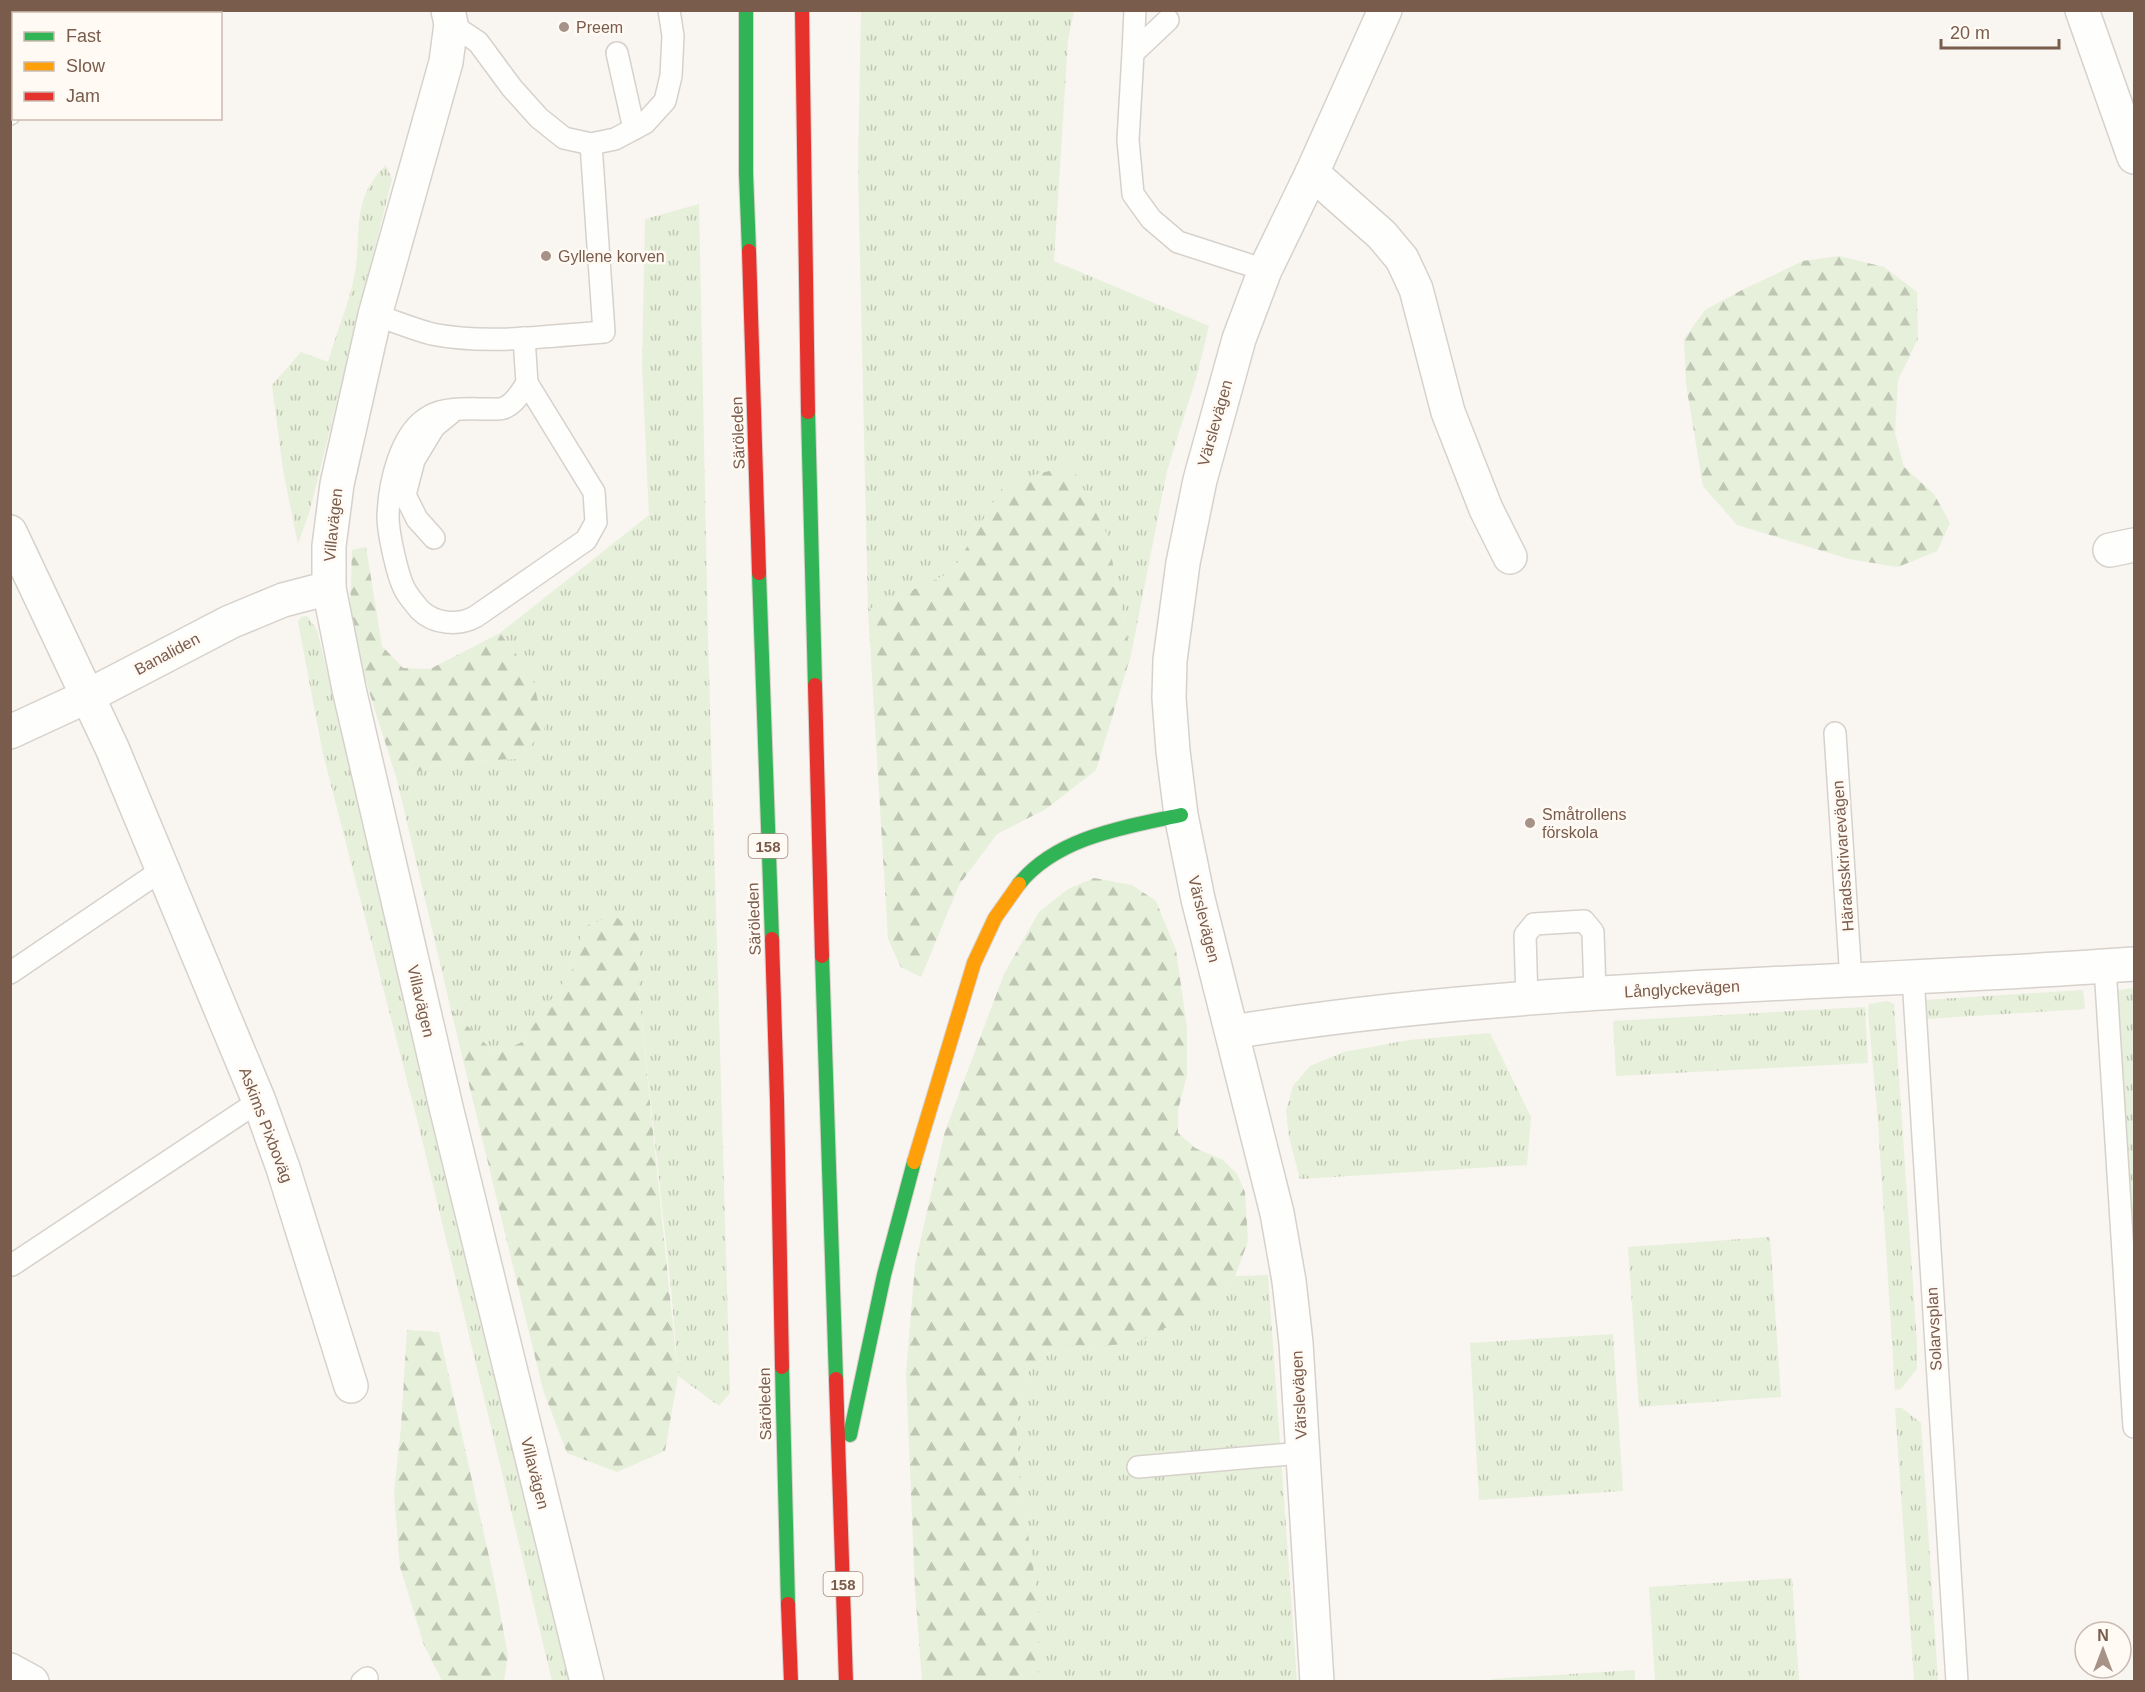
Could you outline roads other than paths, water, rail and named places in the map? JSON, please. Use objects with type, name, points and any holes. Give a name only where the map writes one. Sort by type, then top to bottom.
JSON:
[{"type":"main road","name":"Säröleden","points":[[746,10],[746,184],[777,1087],[783,1451],[791,1682]]},
{"type":"main road","name":"158","points":[[802,10],[806,360],[846,1682]]},
{"type":"main road","name":"158","points":[[840,1487],[877,1305],[919,1145],[975,962],[998,912],[1023,879],[1050,856],[1088,839],[1181,815]]},
{"type":"street","name":"Värslevägen","points":[[1317,1682],[1296,1343],[1289,1281],[1277,1214],[1198,898],[1181,815],[1173,751],[1170,670],[1183,562],[1203,469],[1239,339],[1265,270],[1312,173],[1384,10]]},
{"type":"street","points":[[2082,10],[2134,157]]},
{"type":"street","name":"Villavägen","points":[[449,17],[446,62],[375,315],[337,484],[328,546],[329,588],[352,701],[446,1107],[587,1682]]},
{"type":"street","points":[[1312,173],[1382,235],[1402,260],[1416,289],[1448,412],[1478,489],[1510,557]]},
{"type":"street","name":"Askims Pixboväg","points":[[10,532],[88,696],[259,1101],[284,1168],[351,1386]]},
{"type":"street","name":"Banaliden","points":[[10,732],[88,696],[230,622],[283,600],[329,588]]},
{"type":"street","name":"Långlyckevägen","points":[[1232,1032],[1306,1021],[1451,1005],[1595,993],[2120,966]]},
{"type":"street","points":[[10,1670],[32,1682]]},
{"type":"lane","points":[[449,17],[478,42],[512,88],[539,118],[564,138],[591,144],[615,139],[645,123],[665,101],[671,76],[673,46],[669,10]]},
{"type":"lane","points":[[1135,10],[1128,140],[1133,194],[1151,219],[1178,242],[1265,270]]},
{"type":"lane","points":[[1133,53],[1168,20]]},
{"type":"lane","points":[[617,53],[634,129]]},
{"type":"lane","points":[[375,315],[432,334],[468,338],[524,338],[604,332],[591,144]]},
{"type":"lane","points":[[524,338],[527,383],[594,492],[596,522],[586,540],[475,617],[466,622],[454,624],[438,620],[421,611],[404,588],[393,549],[388,517],[401,448],[416,425],[432,414],[456,409],[504,408],[516,400],[527,383]]},
{"type":"lane","points":[[434,538],[417,519],[405,495],[414,460],[434,427],[456,409]]},
{"type":"lane","name":"Häradsskrivarevägen","points":[[1834,732],[1851,980]]},
{"type":"lane","points":[[10,973],[162,870]]},
{"type":"lane","points":[[1527,1000],[1526,935],[1534,924],[1584,921],[1593,932],[1595,993]]},
{"type":"lane","points":[[2120,966],[2134,1427]]},
{"type":"lane","name":"Solarvsplan","points":[[1913,977],[1957,1682]]},
{"type":"lane","points":[[12,1265],[259,1101]]},
{"type":"lane","points":[[1138,1467],[1302,1453]]},
{"type":"place","name":"Preem","points":[[564,27]]},
{"type":"place","name":"Gyllene korven","points":[[546,256]]},
{"type":"place","name":"Småtrollens förskola","points":[[1530,823]]}]
